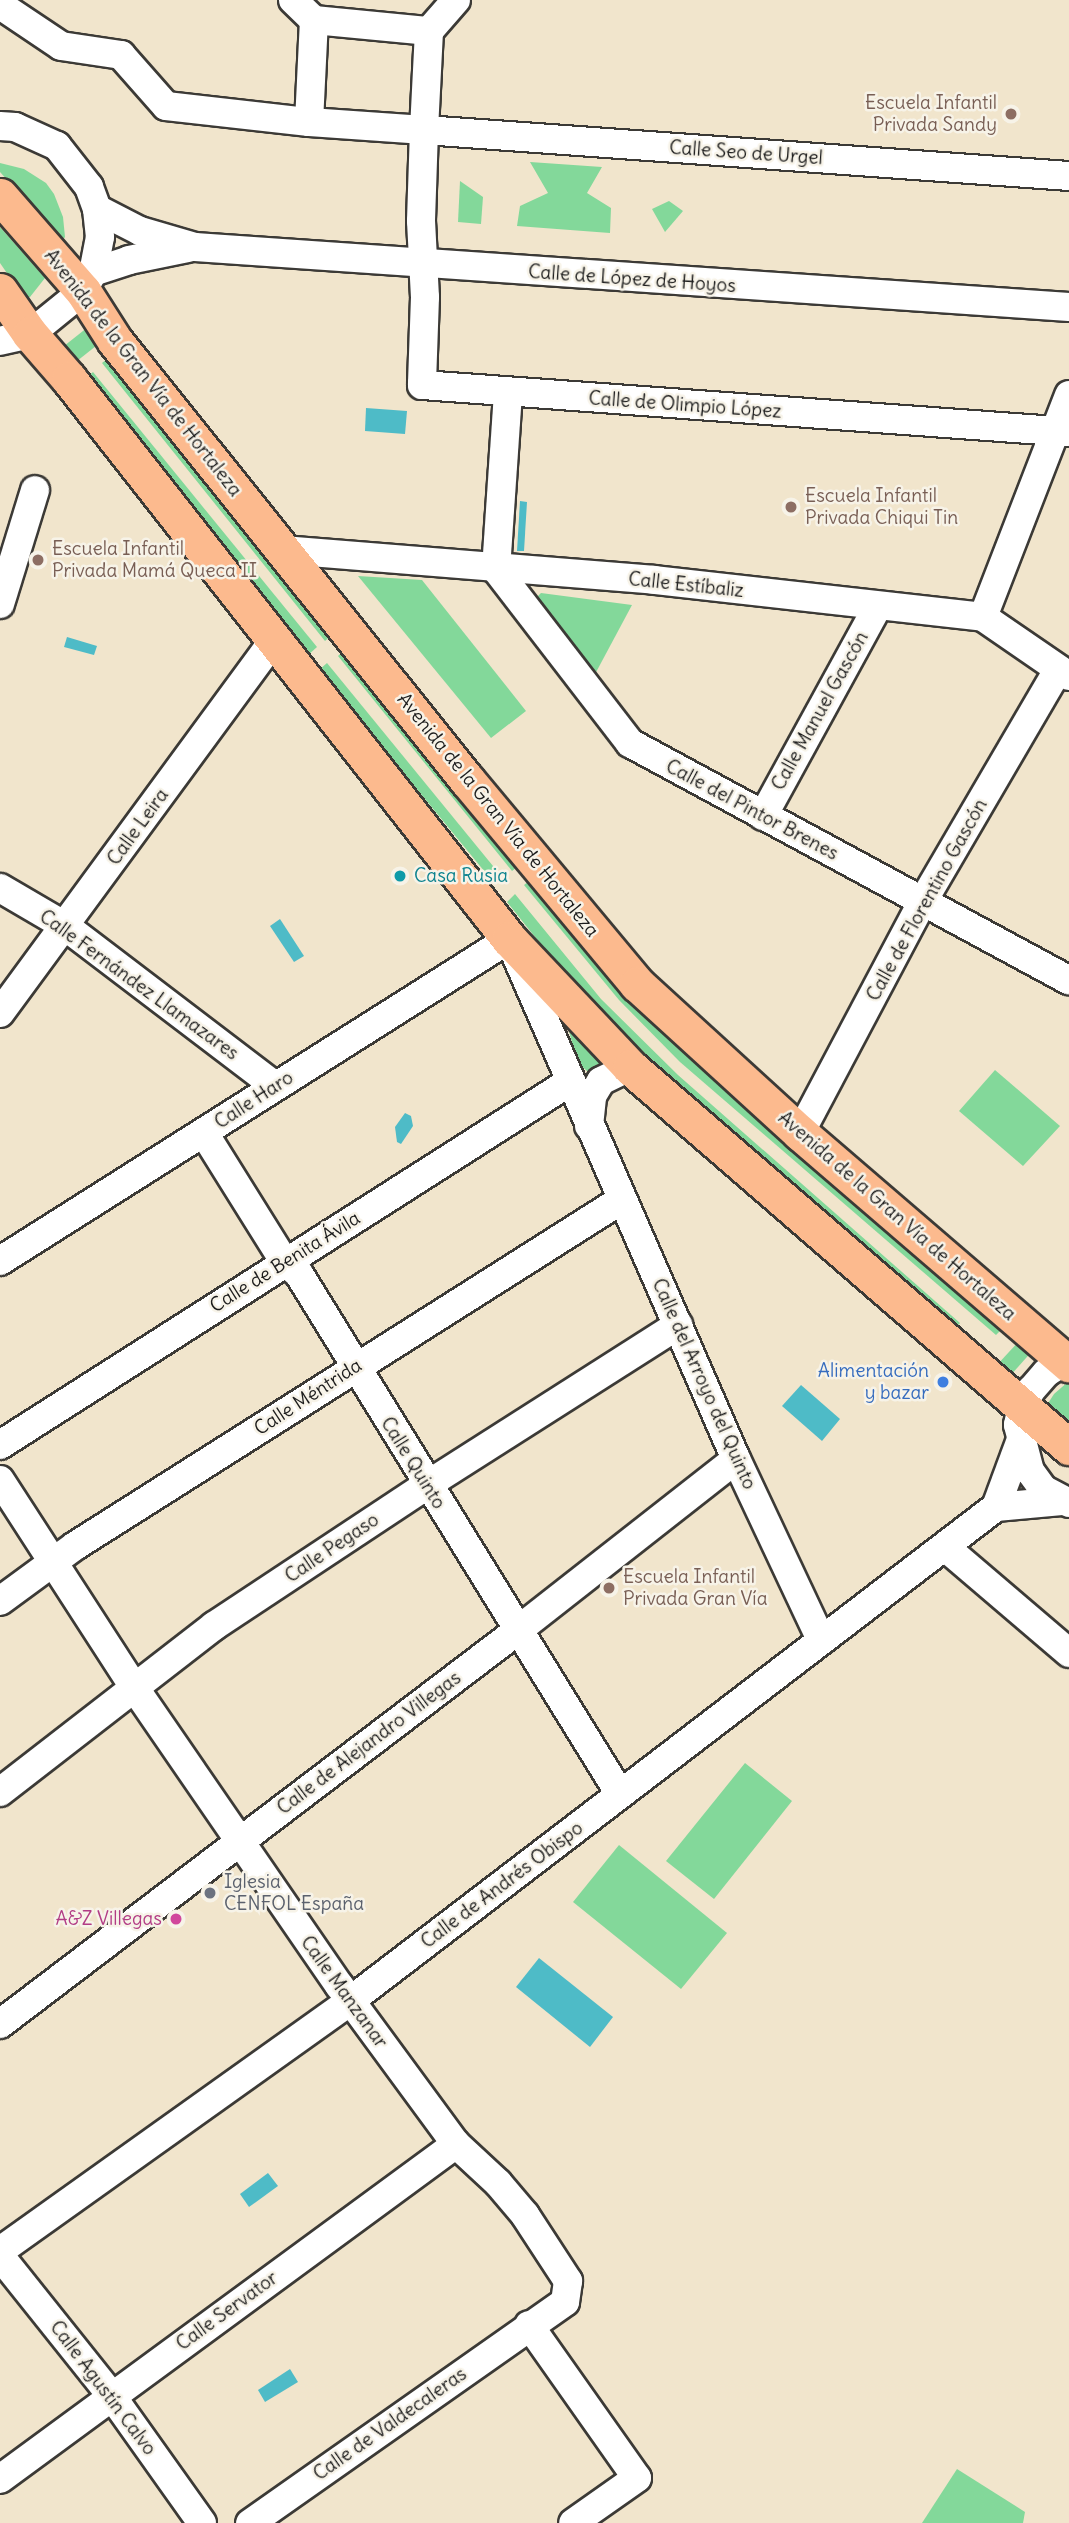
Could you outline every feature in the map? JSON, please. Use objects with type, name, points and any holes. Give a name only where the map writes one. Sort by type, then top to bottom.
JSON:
[{"type":"main road","name":"Avenida de la Gran Vía de Hortaleza","points":[[0,197],[88,282],[116,341],[467,780],[637,984],[800,1133],[1067,1361]]},
{"type":"main road","points":[[0,292],[15,337],[69,379],[509,939],[630,1067],[1069,1447]]},
{"type":"street","points":[[293,0],[314,20],[429,31]]},
{"type":"street","points":[[425,265],[421,221],[429,31],[456,0]]},
{"type":"street","points":[[0,5],[61,46],[121,54],[166,106],[309,122],[314,20]]},
{"type":"street","name":"Calle Seo de Urgel","points":[[309,122],[1069,176]]},
{"type":"street","points":[[0,126],[15,127],[57,146],[89,187],[97,209],[100,237],[88,282],[15,337]]},
{"type":"street","name":"Calle de López de Hoyos","points":[[97,209],[140,231],[195,247],[425,265],[1069,307]]},
{"type":"street","name":"Calle de López de Hoyos","points":[[88,282],[129,260],[195,247]]},
{"type":"street","name":"Calle de Olimpio López","points":[[425,265],[422,386],[1062,432]]},
{"type":"street","points":[[496,569],[508,393]]},
{"type":"street","points":[[983,617],[1062,432],[1069,395]]},
{"type":"street","points":[[0,604],[35,490]]},
{"type":"street","name":"Calle Estíbaliz","points":[[284,550],[653,580],[983,617],[1064,673]]},
{"type":"street","name":"Calle del Pintor Brenes","points":[[496,569],[630,743],[1069,979]]},
{"type":"street","name":"Calle Manuel Gascón","points":[[763,816],[878,606]]},
{"type":"street","name":"Calle Leira","points":[[0,1013],[275,640]]},
{"type":"street","name":"Calle de Florentino Gascón","points":[[800,1133],[923,901],[1064,673]]},
{"type":"street","name":"Calle Fernández Llamazares","points":[[0,888],[65,926],[275,1086]]},
{"type":"street","name":"Calle del Arroyo del Quinto","points":[[509,939],[736,1459],[821,1640]]},
{"type":"street","name":"Calle Haro","points":[[0,1261],[509,939]]},
{"type":"street","points":[[589,1126],[592,1096],[601,1081],[630,1067]]},
{"type":"street","name":"Calle de Benita Ávila","points":[[0,1445],[284,1261],[571,1082]]},
{"type":"street","name":"Calle Quinto","points":[[204,1133],[284,1261],[299,1274],[620,1794]]},
{"type":"street","name":"Calle Méntrida","points":[[0,1601],[52,1562],[354,1366],[621,1200]]},
{"type":"street","name":"Calle Pegaso","points":[[0,1793],[214,1626],[427,1485],[678,1325]]},
{"type":"street","points":[[1065,1502],[1043,1489],[1030,1471],[1020,1442],[1018,1425],[1022,1406],[1031,1390],[1067,1361]]},
{"type":"street","points":[[1020,1442],[996,1507],[1065,1502]]},
{"type":"street","name":"Calle de Alejandro Villegas","points":[[0,2024],[517,1631],[736,1459]]},
{"type":"street","name":"Calle Manzanar","points":[[0,1479],[134,1687],[238,1842],[350,2001],[456,2144],[498,2183],[524,2215],[568,2281],[565,2302],[529,2325]]},
{"type":"street","name":"Calle de Andrés Obispo","points":[[0,2254],[350,2001],[996,1507]]},
{"type":"street","points":[[945,1547],[1069,1653]]},
{"type":"street","name":"Calle Servator","points":[[0,2479],[456,2144]]},
{"type":"street","name":"Calle Agustín Calvo","points":[[0,2254],[111,2395],[202,2523]]},
{"type":"street","points":[[529,2325],[636,2478],[573,2523]]},
{"type":"street","name":"Calle de Valdecaleras","points":[[250,2523],[529,2325]]},
{"type":"green space","points":[[530,162],[602,167],[587,193],[611,208],[610,233],[517,226],[520,206],[548,193]]},
{"type":"green space","points":[[0,163],[24,169],[46,183],[54,194],[63,217],[65,237],[62,241],[0,172]]},
{"type":"green space","points":[[460,181],[483,197],[481,224],[458,222]]},
{"type":"green space","points":[[669,201],[683,211],[665,232],[652,209]]},
{"type":"green space","points":[[0,227],[45,278],[30,297],[24,298],[0,263]]},
{"type":"green space","points":[[88,327],[101,342],[72,365],[59,350]]},
{"type":"green space","points":[[112,355],[334,633],[325,641],[102,363]]},
{"type":"green space","points":[[93,372],[317,647],[307,656],[85,379]]},
{"type":"green space","points":[[358,576],[422,580],[526,711],[491,738]]},
{"type":"green space","points":[[541,593],[632,605],[594,676],[537,597]]},
{"type":"green space","points":[[346,649],[521,864],[512,871],[338,656]]},
{"type":"green space","points":[[327,663],[502,877],[494,883],[319,670]]},
{"type":"green space","points":[[532,879],[1006,1325],[996,1335],[680,1062],[619,1000],[524,885]]},
{"type":"green space","points":[[515,894],[601,999],[678,1075],[960,1323],[954,1330],[689,1103],[579,992],[507,902]]},
{"type":"green space","points":[[568,1027],[604,1067],[597,1072],[587,1071],[577,1062]]},
{"type":"green space","points":[[995,1070],[1060,1126],[1023,1166],[959,1111]]},
{"type":"green space","points":[[1021,1339],[1034,1349],[1009,1377],[996,1366]]},
{"type":"green space","points":[[1069,1381],[1069,1428],[1045,1408],[1054,1394]]},
{"type":"green space","points":[[745,1763],[792,1801],[714,1899],[666,1861]]},
{"type":"green space","points":[[619,1845],[727,1933],[681,1989],[573,1902]]},
{"type":"green space","points":[[957,2469],[1025,2512],[1023,2523],[922,2523]]},
{"type":"water","points":[[366,408],[407,411],[405,434],[365,431]]},
{"type":"water","points":[[520,501],[527,502],[524,551],[517,551]]},
{"type":"water","points":[[67,637],[97,646],[94,655],[64,647]]},
{"type":"water","points":[[280,919],[304,956],[294,962],[270,926]]},
{"type":"water","points":[[405,1113],[411,1116],[413,1126],[401,1144],[397,1142],[395,1127]]},
{"type":"water","points":[[801,1385],[840,1419],[822,1441],[782,1406]]},
{"type":"water","points":[[539,1958],[613,2017],[590,2047],[516,1987]]},
{"type":"water","points":[[268,2173],[278,2186],[249,2207],[240,2194]]},
{"type":"water","points":[[290,2369],[298,2382],[265,2402],[258,2390]]},
{"type":"place","name":"Escuela Infantil Privada Sandy","points":[[1011,114]]},
{"type":"place","name":"Escuela Infantil Privada Chiqui Tin","points":[[791,507]]},
{"type":"place","name":"Escuela Infantil Privada Mamá Queca II","points":[[38,560]]},
{"type":"place","name":"Casa Rusia","points":[[400,876]]},
{"type":"place","name":"Alimentación y bazar","points":[[943,1382]]},
{"type":"place","name":"Escuela Infantil Privada Gran Vía","points":[[609,1588]]},
{"type":"place","name":"Iglesia CENFOL España","points":[[210,1893]]},
{"type":"place","name":"A&Z Villegas","points":[[176,1919]]}]
